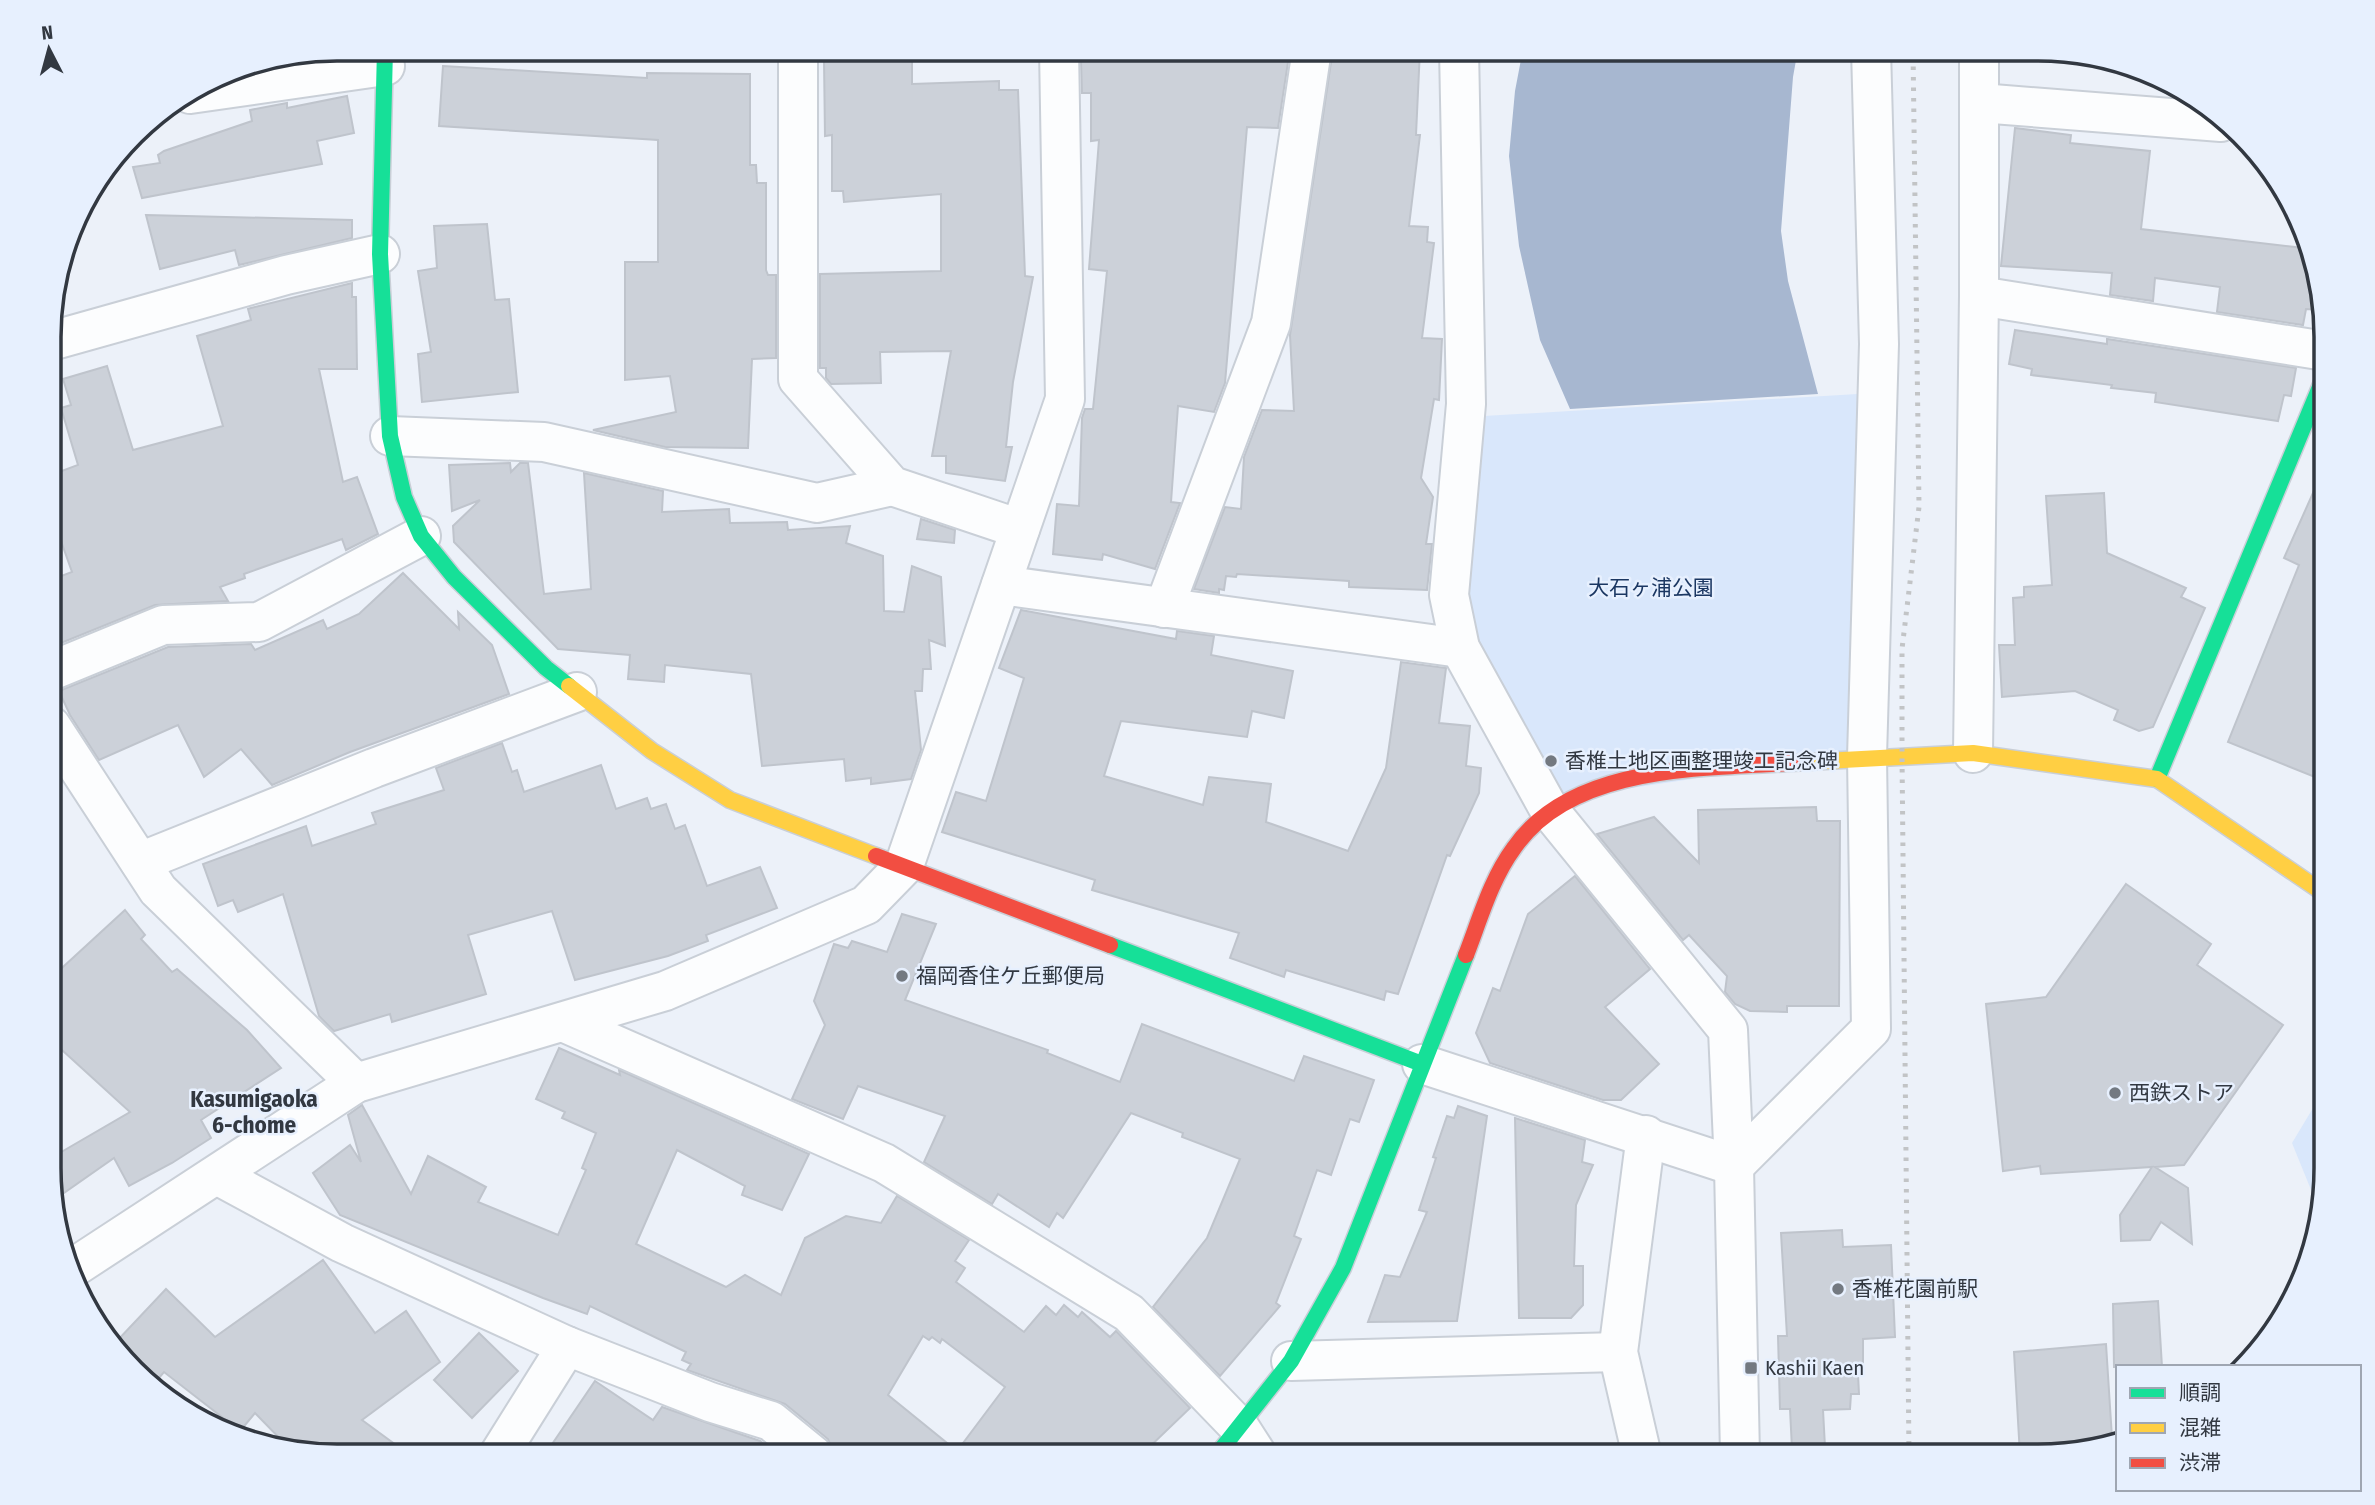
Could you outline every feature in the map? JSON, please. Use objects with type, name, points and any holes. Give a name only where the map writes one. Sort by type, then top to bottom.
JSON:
[{"type":"street","points":[[217,89],[369,61]]},
{"type":"street","points":[[385,61],[380,254],[390,436],[404,498],[421,536],[454,577],[546,668],[652,751],[730,800],[1422,1064],[1646,1135],[1734,1166]]},
{"type":"street","points":[[798,61],[798,379],[892,486],[1020,529]]},
{"type":"street","points":[[79,1264],[356,1083],[665,991],[866,905],[904,866],[1065,399],[1059,61]]},
{"type":"street","points":[[1164,608],[1271,323],[1309,61]]},
{"type":"street","points":[[1459,61],[1466,404],[1449,595],[1460,648],[1550,811],[1728,1030],[1734,1166],[1740,1444]]},
{"type":"street","points":[[1734,1166],[1871,1029],[1867,757],[1879,344],[1871,61]]},
{"type":"street","points":[[1973,753],[1979,61]]},
{"type":"street","points":[[1980,103],[2210,121]]},
{"type":"street","points":[[61,338],[286,275],[380,254]]},
{"type":"street","points":[[1979,296],[2314,349]]},
{"type":"street","points":[[2157,779],[2314,401]]},
{"type":"street","points":[[390,436],[544,442],[817,503],[892,486]]},
{"type":"street","points":[[61,667],[163,625],[259,622],[421,536]]},
{"type":"street","points":[[1001,585],[1460,648]]},
{"type":"street","points":[[140,862],[374,768],[577,692]]},
{"type":"street","points":[[61,741],[158,890],[356,1083]]},
{"type":"street","points":[[563,1022],[884,1163],[1129,1313],[1249,1442],[1343,1268],[1493,886],[1517,844],[1550,811],[1595,788],[1640,775],[1867,757],[1973,753],[2157,779],[2314,886]]},
{"type":"street","points":[[1639,1444],[1618,1352],[1646,1135]]},
{"type":"street","points":[[217,1175],[342,1243],[567,1346],[710,1402],[771,1421],[799,1444]]},
{"type":"street","points":[[506,1444],[567,1346]]},
{"type":"street","points":[[1291,1361],[1618,1352]]},
{"type":"green space","name":"大石ヶ浦公園","points":[[1874,393],[1862,754],[1550,800],[1463,647],[1467,417]]},
{"type":"green space","points":[[2314,1106],[2312,1193],[2292,1143]]},
{"type":"shaded area","points":[[1521,61],[1796,61],[1781,231],[1788,281],[1818,394],[1570,409],[1540,340],[1519,246],[1509,156]]},
{"type":"building","points":[[824,61],[912,61],[912,84],[999,81],[999,90],[1018,90],[1025,276],[1033,277],[1013,382],[1006,447],[1012,447],[1005,481],[946,473],[946,456],[932,456],[951,351],[880,352],[881,383],[831,384],[826,378],[826,368],[820,368],[820,274],[941,271],[941,194],[844,202],[843,191],[832,191],[832,135],[825,136]]},
{"type":"building","points":[[1081,61],[1288,61],[1278,128],[1247,127],[1225,383],[1214,412],[1178,406],[1171,502],[1180,503],[1155,569],[1103,554],[1102,560],[1053,554],[1057,504],[1079,506],[1082,418],[1085,409],[1093,409],[1107,271],[1089,269],[1099,140],[1091,141],[1091,93],[1082,93]]},
{"type":"building","points":[[1331,61],[1419,61],[1416,135],[1420,135],[1409,226],[1428,227],[1427,242],[1434,243],[1422,338],[1442,339],[1439,400],[1434,399],[1421,478],[1433,497],[1426,544],[1432,544],[1427,590],[1349,587],[1349,581],[1237,574],[1236,577],[1226,576],[1224,590],[1219,589],[1219,593],[1194,589],[1225,507],[1241,509],[1244,457],[1262,410],[1294,411],[1290,335]]},
{"type":"building","points":[[443,66],[647,78],[647,73],[750,74],[750,165],[756,165],[757,183],[766,183],[766,270],[768,275],[776,275],[776,358],[752,359],[748,448],[665,447],[593,430],[676,412],[670,376],[625,380],[625,262],[658,262],[658,140],[439,126]]},
{"type":"building","points":[[347,96],[354,133],[317,141],[322,164],[142,198],[133,167],[160,163],[158,155],[164,151],[252,121],[250,110],[287,103],[287,108]]},
{"type":"building","points":[[2015,128],[2071,135],[2070,143],[2150,151],[2141,229],[2298,247],[2312,309],[2306,309],[2303,325],[2217,312],[2220,287],[2155,278],[2153,301],[2110,295],[2112,273],[2001,266]]},
{"type":"building","points":[[146,215],[352,220],[352,238],[239,265],[235,250],[160,269]]},
{"type":"building","points":[[487,224],[495,300],[509,299],[518,392],[422,402],[418,354],[431,352],[418,271],[437,268],[434,226]]},
{"type":"building","points":[[352,283],[352,297],[356,297],[357,369],[319,369],[343,482],[357,477],[378,534],[346,550],[342,539],[244,574],[245,578],[220,587],[228,601],[155,605],[61,643],[61,576],[72,572],[61,541],[61,471],[78,465],[61,408],[71,405],[63,379],[107,366],[133,450],[223,426],[197,336],[251,320],[248,309]]},
{"type":"building","points":[[2015,330],[2107,344],[2107,339],[2296,368],[2291,396],[2284,395],[2278,421],[2155,402],[2156,393],[2031,375],[2032,369],[2009,364]]},
{"type":"building","points":[[510,463],[511,472],[520,463],[528,463],[544,594],[591,589],[584,473],[663,491],[662,512],[729,509],[730,523],[787,522],[788,530],[850,526],[846,543],[883,556],[884,611],[904,612],[912,566],[941,577],[945,646],[929,640],[931,669],[923,669],[922,691],[915,691],[921,750],[911,779],[871,784],[871,778],[846,781],[844,759],[762,766],[751,674],[665,665],[664,682],[628,679],[630,655],[558,649],[454,542],[453,526],[480,500],[452,511],[449,465]]},
{"type":"building","points":[[2314,491],[2314,777],[2228,742],[2299,565],[2284,558]]},
{"type":"building","points":[[2104,493],[2107,553],[2186,588],[2181,597],[2205,608],[2153,727],[2139,731],[2114,720],[2118,710],[2075,691],[2002,697],[1999,645],[2015,645],[2013,598],[2024,597],[2024,587],[2052,585],[2046,496]]},
{"type":"building","points":[[921,519],[955,530],[954,543],[917,539]]},
{"type":"building","points":[[403,573],[459,629],[458,612],[492,645],[509,694],[350,752],[272,785],[241,749],[204,777],[178,725],[99,760],[70,715],[61,695],[61,690],[168,647],[251,644],[255,650],[323,620],[327,629],[359,614]]},
{"type":"building","points":[[1021,610],[1176,639],[1177,631],[1214,636],[1211,655],[1293,671],[1284,718],[1252,711],[1247,737],[1121,721],[1104,776],[1203,805],[1209,777],[1271,784],[1266,822],[1348,851],[1386,768],[1401,662],[1446,668],[1439,723],[1470,726],[1466,766],[1481,768],[1479,793],[1450,856],[1447,855],[1398,994],[1386,991],[1384,1000],[1286,970],[1284,977],[1230,958],[1239,933],[1092,890],[1095,880],[942,832],[956,792],[986,801],[1024,678],[999,668]]},
{"type":"building","points":[[502,743],[512,772],[517,770],[524,792],[601,765],[616,809],[647,798],[651,809],[666,804],[675,829],[685,825],[707,886],[760,867],[777,908],[706,935],[708,941],[668,956],[575,980],[552,911],[468,935],[486,994],[392,1022],[390,1014],[334,1031],[319,1016],[283,894],[238,912],[233,900],[218,906],[203,864],[306,826],[312,846],[376,824],[372,813],[444,790],[436,768]]},
{"type":"building","points":[[1816,807],[1817,821],[1840,821],[1839,1006],[1787,1006],[1787,1012],[1750,1011],[1735,1004],[1725,992],[1727,976],[1689,935],[1683,940],[1597,834],[1654,817],[1699,863],[1698,810]]},
{"type":"building","points":[[1575,876],[1650,969],[1605,1007],[1659,1064],[1621,1100],[1603,1100],[1490,1063],[1476,1033],[1493,988],[1500,991],[1528,914]]},
{"type":"building","name":"西鉄ストア","points":[[2126,884],[2211,944],[2197,965],[2283,1025],[2184,1165],[2155,1167],[2188,1188],[2192,1244],[2161,1222],[2150,1240],[2121,1241],[2120,1215],[2152,1167],[2041,1174],[2040,1166],[2003,1171],[1986,1004],[2046,997]]},
{"type":"building","points":[[125,910],[145,935],[141,939],[172,972],[177,969],[247,1030],[281,1068],[201,1120],[211,1138],[172,1163],[129,1186],[114,1158],[63,1194],[61,1152],[130,1112],[61,1049],[61,969]]},
{"type":"building","points":[[902,914],[936,924],[905,1000],[1048,1050],[1047,1053],[1120,1082],[1142,1024],[1294,1081],[1304,1056],[1374,1080],[1359,1122],[1350,1119],[1331,1175],[1317,1170],[1294,1236],[1301,1239],[1276,1303],[1280,1306],[1220,1376],[1153,1307],[1207,1238],[1240,1159],[1182,1137],[1183,1133],[1131,1113],[1063,1218],[1057,1213],[1049,1227],[998,1194],[992,1204],[924,1162],[945,1116],[858,1086],[843,1119],[792,1099],[825,1025],[814,1001],[834,944],[848,948],[852,941],[887,952]]},
{"type":"building","points":[[559,1048],[620,1075],[619,1070],[809,1154],[782,1210],[742,1195],[745,1186],[677,1150],[636,1244],[726,1287],[745,1275],[781,1295],[805,1238],[846,1216],[881,1223],[897,1196],[969,1240],[955,1261],[965,1268],[956,1282],[1024,1332],[1046,1306],[1056,1315],[1064,1305],[1078,1317],[1082,1312],[1110,1337],[1116,1331],[1190,1408],[1152,1444],[962,1444],[1005,1387],[942,1339],[940,1343],[932,1337],[929,1340],[923,1336],[888,1395],[948,1444],[830,1444],[828,1439],[785,1404],[687,1370],[691,1364],[682,1360],[686,1352],[590,1306],[587,1314],[543,1298],[340,1215],[313,1173],[350,1145],[361,1162],[348,1115],[362,1105],[411,1194],[428,1156],[486,1187],[478,1202],[558,1235],[586,1170],[582,1168],[596,1133],[562,1118],[565,1112],[536,1099]]},
{"type":"building","points":[[1458,1106],[1487,1116],[1457,1321],[1368,1322],[1385,1275],[1400,1277],[1427,1212],[1419,1210],[1436,1158],[1433,1157],[1447,1116],[1454,1118]]},
{"type":"building","points":[[1515,1118],[1585,1140],[1582,1162],[1593,1165],[1576,1205],[1574,1266],[1583,1266],[1583,1305],[1571,1318],[1519,1318]]},
{"type":"building","points":[[1842,1230],[1843,1247],[1891,1245],[1895,1337],[1863,1339],[1863,1374],[1858,1374],[1859,1394],[1851,1394],[1850,1409],[1823,1410],[1825,1444],[1792,1444],[1790,1409],[1780,1409],[1778,1336],[1787,1336],[1781,1233]]},
{"type":"building","points":[[323,1260],[375,1333],[406,1311],[440,1362],[362,1420],[395,1444],[320,1443],[278,1437],[255,1413],[243,1427],[226,1420],[164,1372],[159,1378],[120,1338],[166,1289],[215,1337]]},
{"type":"building","points":[[2158,1301],[2162,1365],[2114,1367],[2113,1304]]},
{"type":"building","points":[[479,1333],[518,1371],[472,1418],[434,1380]]},
{"type":"building","points":[[2106,1344],[2112,1433],[2073,1441],[2019,1444],[2014,1352]]},
{"type":"building","points":[[595,1381],[653,1420],[662,1407],[764,1444],[552,1444]]},
{"type":"railway","points":[[1909,1444],[1902,649],[1919,507],[1913,61]]},
{"type":"traffic: fast","points":[[385,61],[380,254],[390,436],[404,497],[421,536],[454,577],[546,668],[569,686]]},
{"type":"traffic: fast","points":[[2157,779],[2314,401]]},
{"type":"traffic: fast","points":[[1110,945],[1422,1064]]},
{"type":"traffic: fast","points":[[1225,1444],[1291,1361],[1343,1268],[1466,955]]},
{"type":"traffic: slow","points":[[569,686],[652,751],[730,800],[876,856]]},
{"type":"traffic: slow","points":[[1806,762],[1973,753],[2157,779],[2314,886]]},
{"type":"traffic: jam","points":[[1466,955],[1492,886],[1514,848],[1540,820],[1572,799],[1608,784],[1648,775],[1689,769],[1806,762]]},
{"type":"traffic: jam","points":[[876,856],[1110,945]]},
{"type":"place","name":"香椎土地区画整理竣工記念碑","points":[[1551,761]]},
{"type":"place","name":"福岡香住ケ丘郵便局","points":[[902,976]]},
{"type":"place","name":"西鉄ストア","points":[[2115,1093]]},
{"type":"place","name":"香椎花園前駅","points":[[1838,1289]]},
{"type":"place","name":"Kashii Kaen","points":[[1751,1368]]},
{"type":"district","name":"Kasumigaoka 6-chome","points":[[254,1112]]}]
